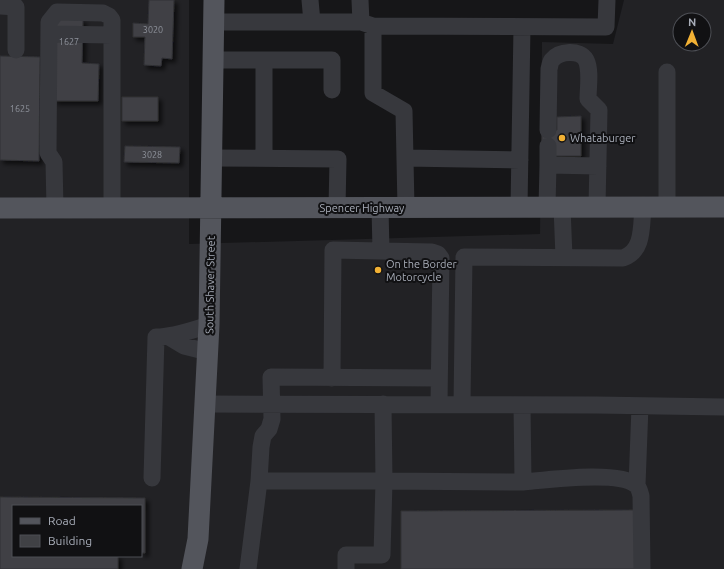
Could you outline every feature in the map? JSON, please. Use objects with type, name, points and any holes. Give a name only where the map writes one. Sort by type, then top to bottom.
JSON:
[{"type":"main road","name":"South Shaver Street","points":[[192,569],[198,539],[208,352],[212,208],[214,0]]},
{"type":"main road","name":"Spencer Highway","points":[[0,208],[724,207]]},
{"type":"lane","points":[[310,0],[312,22]]},
{"type":"lane","points":[[360,0],[367,24],[373,93],[404,111],[406,208]]},
{"type":"lane","points":[[214,22],[312,22],[606,28],[607,0]]},
{"type":"lane","points":[[0,6],[16,7],[16,50]]},
{"type":"lane","points":[[55,208],[54,162],[48,153],[49,22],[57,12],[103,13],[110,16],[112,20],[112,208]]},
{"type":"lane","points":[[519,207],[522,27]]},
{"type":"lane","points":[[564,257],[548,165],[549,69],[551,61],[559,55],[570,52],[581,55],[586,60],[588,68],[588,99],[599,110],[597,207]]},
{"type":"lane","points":[[214,60],[332,60],[332,90]]},
{"type":"lane","points":[[264,60],[264,158]]},
{"type":"lane","points":[[667,72],[667,207]]},
{"type":"lane","points":[[212,158],[338,159],[337,208]]},
{"type":"lane","points":[[405,158],[520,160]]},
{"type":"lane","points":[[548,165],[598,166]]},
{"type":"lane","points":[[462,404],[464,257],[623,258],[631,255],[639,245],[643,207]]},
{"type":"lane","points":[[380,208],[380,251]]},
{"type":"lane","points":[[332,378],[333,250],[432,252],[438,254],[441,258],[439,404]]},
{"type":"lane","points":[[152,478],[156,337],[169,337],[209,325]]},
{"type":"lane","points":[[169,337],[184,346],[208,352]]},
{"type":"lane","points":[[248,569],[259,481],[261,447],[263,436],[269,429],[272,419],[271,377],[439,378]]},
{"type":"lane","points":[[205,404],[462,404],[724,407]]},
{"type":"lane","points":[[346,569],[346,555],[382,555],[384,481],[383,404]]},
{"type":"lane","points":[[522,405],[523,482]]},
{"type":"lane","points":[[640,406],[637,485],[641,496],[642,569]]},
{"type":"lane","points":[[259,481],[523,482],[605,477],[627,480],[637,485]]},
{"type":"shaded area","points":[[0,0],[189,0],[189,244],[540,234],[542,42],[613,44],[624,0],[724,0],[724,569],[0,569]]},
{"type":"building","points":[[149,0],[174,0],[172,59],[162,58],[161,66],[144,65],[145,37],[133,37],[133,23],[148,24]]},
{"type":"building","points":[[56,19],[83,20],[82,63],[99,64],[98,101],[54,101]]},
{"type":"building","points":[[0,56],[40,57],[39,161],[0,160]]},
{"type":"building","points":[[122,97],[158,97],[158,121],[122,121]]},
{"type":"building","name":"Whataburger","points":[[581,116],[581,156],[555,156],[542,146],[542,130],[557,130],[557,117]]},
{"type":"building","points":[[125,146],[180,147],[179,163],[124,162]]},
{"type":"building","points":[[0,497],[145,498],[145,553],[142,553],[142,505],[12,505],[12,557],[118,557],[118,569],[0,569]]},
{"type":"building","points":[[634,510],[635,569],[401,569],[401,511]]},
{"type":"place","name":"Whataburger","points":[[562,138]]},
{"type":"place","name":"On the Border Motorcycle","points":[[378,270]]}]
